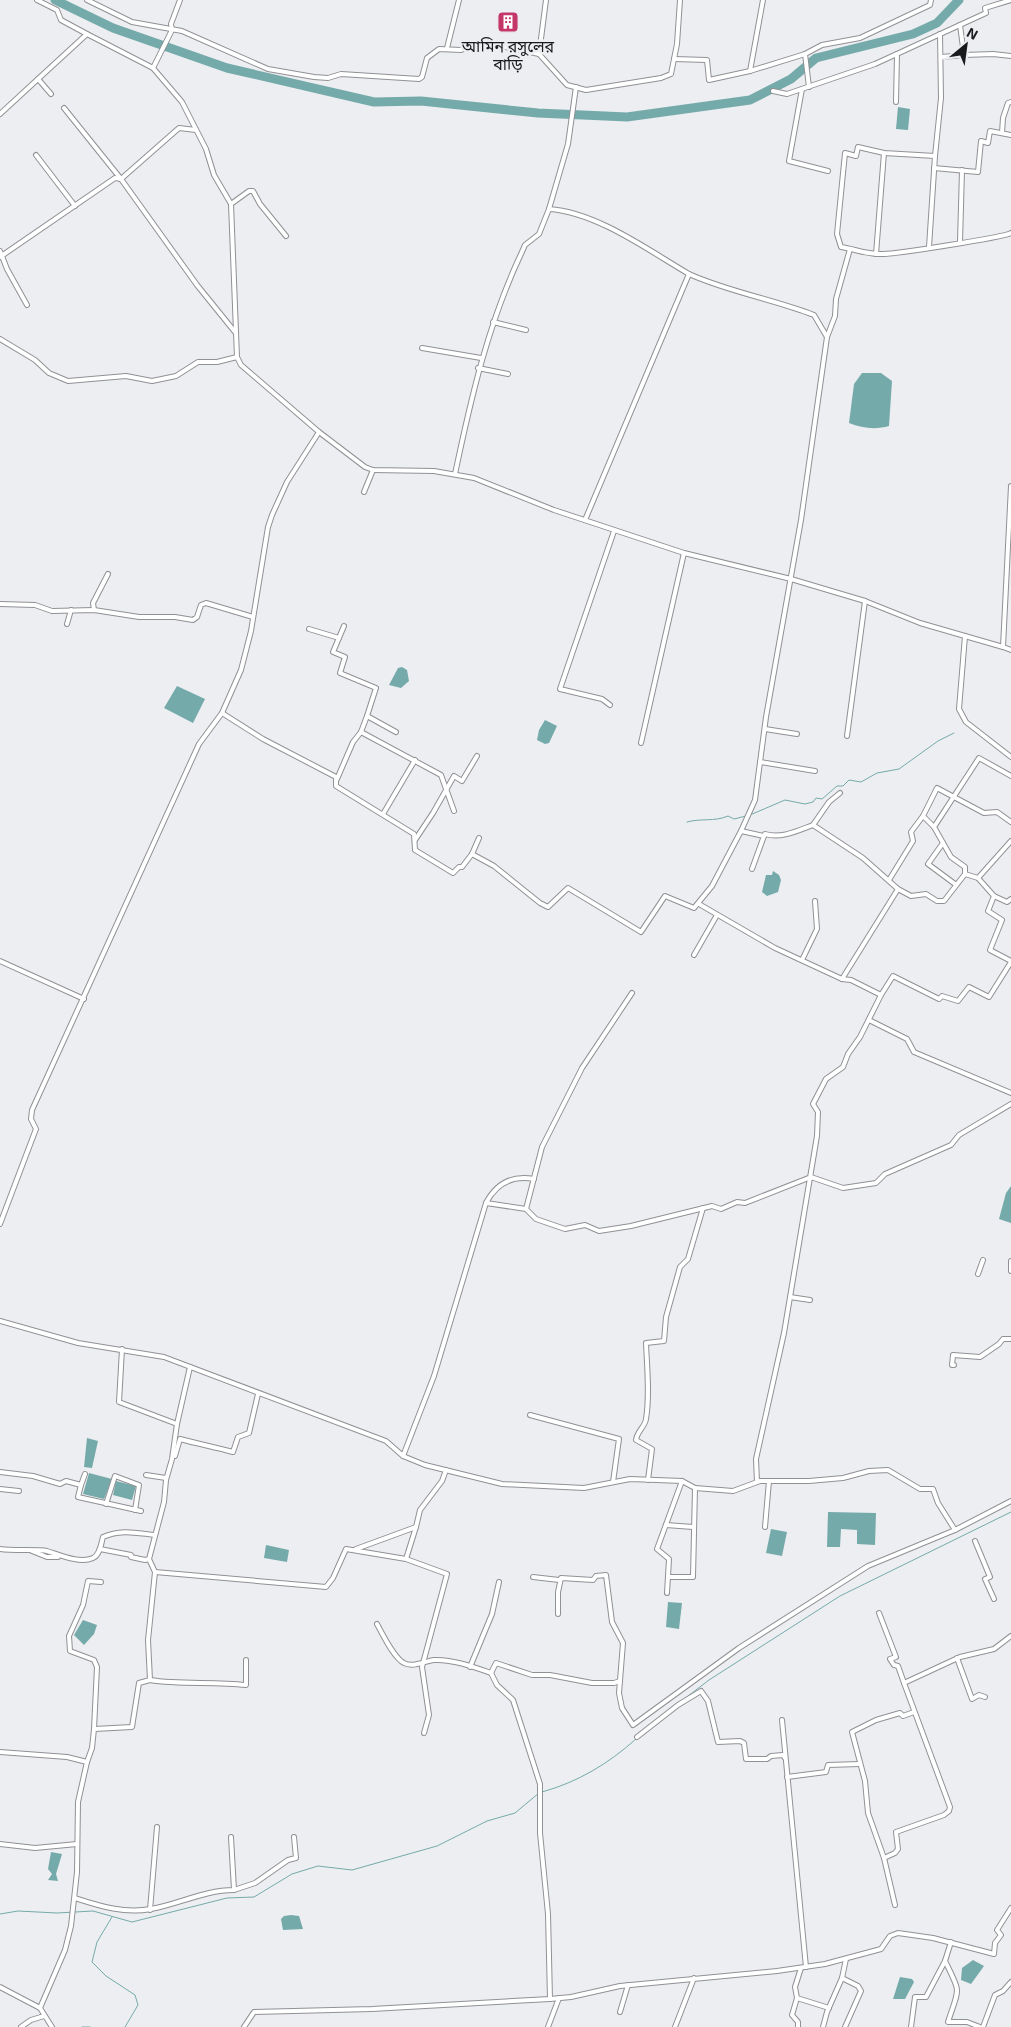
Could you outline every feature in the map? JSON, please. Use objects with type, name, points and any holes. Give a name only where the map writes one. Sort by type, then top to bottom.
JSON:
[{"type":"street","points":[[37,0],[57,10],[61,20],[152,68],[182,102],[206,149],[214,175],[231,204],[237,357],[241,365],[319,432],[373,470],[455,474],[474,478],[585,520],[684,554],[791,579],[865,601],[920,623],[1011,650]]},
{"type":"street","points":[[87,0],[132,22],[172,30],[173,28],[191,34],[234,56],[268,69],[321,77],[341,74],[419,79],[422,77],[427,58],[439,49],[461,50],[472,44],[487,44],[539,54],[568,85],[586,90],[661,78],[671,74],[680,0]]},
{"type":"street","points":[[152,68],[172,30],[171,24],[180,0]]},
{"type":"street","points":[[447,48],[459,0]]},
{"type":"street","points":[[539,54],[546,0]]},
{"type":"street","points":[[750,71],[763,0]]},
{"type":"street","points":[[674,59],[707,60],[709,80],[750,71],[805,54],[822,45],[860,38],[885,28],[930,5],[931,0]]},
{"type":"street","points":[[772,91],[787,94],[875,64],[986,13],[985,8],[1011,0]]},
{"type":"street","points":[[960,25],[964,55]]},
{"type":"street","points":[[0,114],[87,34]]},
{"type":"street","points":[[929,247],[941,98],[940,34]]},
{"type":"street","points":[[805,54],[809,87]]},
{"type":"street","points":[[896,102],[897,54]]},
{"type":"street","points":[[940,57],[993,54],[1011,56]]},
{"type":"street","points":[[38,79],[51,94]]},
{"type":"street","points":[[455,474],[481,358],[493,322],[525,245],[539,234],[548,209],[568,144],[576,87]]},
{"type":"street","points":[[802,89],[789,161],[828,171]]},
{"type":"street","points":[[1002,133],[1003,118],[1008,103],[1011,102]]},
{"type":"street","points":[[64,108],[121,179],[198,285],[236,332]]},
{"type":"street","points":[[121,179],[179,128],[196,130]]},
{"type":"street","points":[[934,168],[978,172],[981,141],[988,143],[990,131],[1011,135]]},
{"type":"street","points":[[935,156],[884,153],[858,147],[856,156],[844,153],[837,234],[841,248],[850,248],[861,253],[876,254],[1006,236],[1011,233]]},
{"type":"street","points":[[876,254],[884,153]]},
{"type":"street","points":[[36,155],[75,206]]},
{"type":"street","points":[[960,242],[962,170]]},
{"type":"street","points":[[1,256],[115,178],[121,179]]},
{"type":"street","points":[[231,204],[249,191],[253,191],[263,209],[286,236]]},
{"type":"street","points":[[548,209],[576,214],[603,225],[689,274],[708,282],[814,315],[827,337]]},
{"type":"street","points":[[472,854],[494,866],[540,904],[548,907],[568,888],[641,932],[665,896],[694,908],[712,886],[741,832],[755,800],[765,729],[791,579],[827,337],[835,316],[836,299],[850,248]]},
{"type":"street","points":[[0,251],[7,269],[27,305]]},
{"type":"street","points":[[585,520],[689,274]]},
{"type":"street","points":[[493,322],[526,330]]},
{"type":"street","points":[[0,339],[35,360],[49,373],[68,381],[126,376],[152,382],[176,376],[198,362],[217,362],[237,357]]},
{"type":"street","points":[[422,348],[481,358]]},
{"type":"street","points":[[478,368],[508,374]]},
{"type":"street","points":[[0,1224],[36,1129],[31,1119],[32,1110],[199,744],[222,713],[242,670],[270,521],[287,482],[319,432]]},
{"type":"street","points":[[364,492],[373,470]]},
{"type":"street","points":[[1003,647],[1011,486]]},
{"type":"street","points":[[610,705],[602,699],[560,689],[614,530]]},
{"type":"street","points":[[641,743],[684,554]]},
{"type":"street","points":[[94,610],[93,604],[108,574]]},
{"type":"street","points":[[847,736],[865,601]]},
{"type":"street","points":[[0,604],[35,605],[52,611],[94,610],[139,617],[175,617],[193,620],[197,617],[201,605],[206,603],[253,617]]},
{"type":"street","points":[[67,624],[71,610]]},
{"type":"street","points":[[1004,620],[1011,621]]},
{"type":"street","points":[[336,781],[353,742],[361,732],[376,688],[340,673],[345,657],[333,652],[344,626]]},
{"type":"street","points":[[309,629],[339,638]]},
{"type":"street","points":[[965,636],[959,709],[966,722],[1011,757]]},
{"type":"street","points":[[222,713],[263,740],[334,776],[336,786],[414,834],[415,850],[453,873],[459,867],[462,867],[472,854],[479,838]]},
{"type":"street","points":[[367,716],[396,732]]},
{"type":"street","points":[[765,729],[797,734]]},
{"type":"street","points":[[361,732],[441,775],[454,811]]},
{"type":"street","points":[[413,842],[454,776],[462,781],[477,756]]},
{"type":"street","points":[[934,827],[979,758],[1011,776]]},
{"type":"street","points":[[383,814],[415,760]]},
{"type":"street","points":[[760,762],[815,771]]},
{"type":"street","points":[[890,880],[913,841],[911,832],[923,816],[937,788],[984,813],[997,812],[1011,822]]},
{"type":"street","points":[[741,832],[764,836],[765,834],[775,837],[790,834],[813,825],[829,802],[840,793]]},
{"type":"street","points":[[813,825],[863,858],[898,889],[911,896],[926,894],[944,901],[955,884],[965,874],[965,867],[952,857],[934,827],[923,816]]},
{"type":"street","points":[[752,869],[764,836]]},
{"type":"street","points":[[978,878],[1011,841]]},
{"type":"street","points":[[943,843],[928,864],[955,884]]},
{"type":"street","points":[[965,874],[978,878],[994,896],[1007,902],[1011,899]]},
{"type":"street","points":[[842,979],[898,889]]},
{"type":"street","points":[[757,1482],[756,1459],[790,1297],[811,1177],[818,1112],[813,1104],[826,1079],[843,1067],[848,1054],[893,976],[939,999],[942,996],[958,1001],[969,987],[989,996],[1011,962],[990,950],[1002,920],[988,911],[994,896]]},
{"type":"street","points":[[802,960],[817,929],[815,900]]},
{"type":"street","points":[[699,904],[768,945],[842,979],[851,980],[881,996]]},
{"type":"street","points":[[694,955],[717,915]]},
{"type":"street","points":[[0,961],[84,999]]},
{"type":"street","points":[[526,1209],[542,1147],[582,1068],[632,993]]},
{"type":"street","points":[[869,1020],[907,1039],[914,1052],[1011,1093]]},
{"type":"street","points":[[486,1204],[526,1209],[536,1219],[565,1229],[584,1225],[599,1231],[631,1226],[712,1206],[721,1209],[737,1202],[745,1203],[811,1177],[843,1188],[876,1183],[885,1174],[950,1145],[959,1135],[1011,1104]]},
{"type":"street","points":[[403,1456],[434,1376],[486,1204],[491,1194],[500,1185],[515,1177],[534,1179]]},
{"type":"street","points":[[648,1480],[652,1449],[636,1440],[637,1435],[646,1422],[648,1405],[646,1343],[664,1340],[666,1317],[680,1267],[688,1260],[703,1208]]},
{"type":"street","points":[[978,1274],[983,1260]]},
{"type":"street","points":[[1011,1261],[1011,1271]]},
{"type":"street","points":[[790,1297],[810,1300]]},
{"type":"street","points":[[0,1321],[70,1341],[164,1357],[386,1441],[403,1456],[446,1470],[502,1484],[584,1488],[630,1479],[682,1481],[690,1483],[695,1488],[733,1491],[757,1482],[843,1478],[869,1471],[888,1470],[920,1489],[933,1489],[938,1504],[955,1530]]},
{"type":"street","points":[[954,1365],[952,1365],[953,1355],[980,1357],[999,1344],[1002,1339],[1011,1339]]},
{"type":"street","points":[[122,1349],[119,1402],[177,1424]]},
{"type":"street","points":[[150,1680],[148,1640],[155,1572],[149,1559],[164,1502],[166,1478],[173,1455],[177,1424],[190,1367]]},
{"type":"street","points":[[173,1455],[174,1460],[180,1440],[203,1446],[209,1444],[233,1452],[238,1436],[249,1432],[258,1394]]},
{"type":"street","points":[[530,1415],[619,1439],[613,1482]]},
{"type":"street","points":[[406,1560],[420,1510],[442,1481],[446,1470]]},
{"type":"street","points":[[0,1472],[33,1476],[60,1484],[66,1481],[81,1485]]},
{"type":"street","points":[[85,1474],[78,1497],[141,1511]]},
{"type":"street","points":[[146,1475],[166,1478]]},
{"type":"street","points":[[106,1504],[115,1476],[139,1485],[135,1510]]},
{"type":"street","points":[[667,1593],[669,1559],[658,1549],[682,1481]]},
{"type":"street","points":[[765,1526],[769,1481]]},
{"type":"street","points":[[0,1488],[19,1491]]},
{"type":"street","points":[[668,1577],[693,1577],[692,1527],[695,1488]]},
{"type":"street","points":[[533,1577],[559,1580],[592,1580],[596,1576],[606,1574],[612,1622],[623,1643],[620,1681],[622,1708],[634,1725],[739,1648],[868,1566],[955,1530],[1011,1502]]},
{"type":"street","points":[[666,1525],[692,1527]]},
{"type":"street","points":[[356,1549],[416,1527]]},
{"type":"street","points":[[0,1549],[46,1551],[62,1557],[85,1560],[94,1558],[100,1549],[103,1538],[122,1531],[155,1535]]},
{"type":"street","points":[[975,1541],[989,1571],[990,1577],[985,1579],[994,1599]]},
{"type":"street","points":[[100,1549],[132,1555],[131,1557],[137,1559],[149,1559]]},
{"type":"street","points":[[155,1572],[326,1587],[333,1578],[346,1549],[356,1549],[406,1560],[447,1574],[423,1662],[422,1673],[428,1715],[424,1734]]},
{"type":"street","points":[[558,1614],[559,1580]]},
{"type":"street","points":[[40,2008],[65,1950],[75,1898],[78,1802],[92,1748],[94,1729],[97,1667],[94,1660],[70,1651],[69,1636],[83,1605],[88,1581],[101,1582]]},
{"type":"street","points":[[470,1667],[492,1614],[499,1582]]},
{"type":"street","points":[[879,1613],[896,1657],[890,1659],[894,1666],[898,1666],[950,1807],[949,1811],[944,1815],[896,1832],[898,1848],[896,1853],[884,1858]]},
{"type":"street","points":[[377,1624],[384,1632],[392,1653],[403,1663],[418,1665],[423,1662],[444,1660],[491,1673],[497,1685],[513,1700],[540,1784],[540,1833],[548,1914],[550,1999]]},
{"type":"street","points":[[904,1683],[957,1658],[994,1649],[1011,1636]]},
{"type":"street","points":[[957,1658],[972,1699],[979,1695],[985,1697]]},
{"type":"street","points":[[94,1729],[132,1726],[139,1683],[150,1680],[185,1684],[225,1682],[246,1685],[246,1660]]},
{"type":"street","points":[[491,1673],[496,1663],[532,1675],[550,1675],[592,1683],[614,1683],[620,1681]]},
{"type":"street","points":[[637,1737],[678,1704],[701,1691],[708,1701],[718,1742],[740,1741],[744,1743],[746,1759],[749,1760],[783,1755],[786,1760]]},
{"type":"street","points":[[895,1905],[884,1858],[868,1813],[865,1781],[852,1732],[876,1720],[900,1713],[903,1716],[914,1712]]},
{"type":"street","points":[[782,1720],[806,1967]]},
{"type":"street","points":[[0,1752],[49,1755],[87,1762]]},
{"type":"street","points":[[787,1777],[826,1772],[828,1765],[859,1764]]},
{"type":"street","points":[[150,1910],[157,1827]]},
{"type":"street","points":[[231,1837],[234,1890]]},
{"type":"street","points":[[75,1898],[105,1908],[126,1911],[150,1910],[210,1892],[234,1890],[255,1882],[288,1860],[296,1858],[294,1837]]},
{"type":"street","points":[[0,1844],[34,1848],[77,1844]]},
{"type":"street","points":[[244,2027],[254,2012],[372,2010],[550,1999],[628,1985],[801,1968],[846,1959],[881,1949],[890,1936],[898,1934],[951,1942],[994,1954],[995,1943],[1001,1935],[997,1930],[1011,1908]]},
{"type":"street","points":[[803,1938],[806,1967]]},
{"type":"street","points":[[910,2027],[915,1997],[926,1997],[945,1961],[951,1942]]},
{"type":"street","points":[[823,2027],[842,1978],[846,1959]]},
{"type":"street","points":[[945,1961],[956,1980],[959,1993],[948,2022],[966,2022],[981,2027],[995,1995],[1003,1991],[1011,1982]]},
{"type":"street","points":[[798,2027],[798,2022],[792,2015],[797,1998],[794,1987],[801,1968]]},
{"type":"street","points":[[675,2027],[694,1978]]},
{"type":"street","points":[[842,1978],[858,1986],[861,1991],[845,2027]]},
{"type":"street","points":[[620,2012],[628,1985]]},
{"type":"street","points":[[0,1987],[40,2008],[52,2027]]},
{"type":"street","points":[[548,2027],[559,1998]]},
{"type":"street","points":[[797,1998],[829,2008]]},
{"type":"street","points":[[21,2027],[31,2020],[44,2016]]},
{"type":"water","points":[[898,107],[910,109],[908,130],[896,129]]},
{"type":"water","points":[[862,373],[881,373],[892,381],[889,426],[869,428],[849,423],[854,384]]},
{"type":"water","points":[[402,667],[407,670],[409,681],[401,688],[389,685],[398,668]]},
{"type":"water","points":[[177,686],[205,699],[193,723],[164,708]]},
{"type":"water","points":[[545,720],[557,726],[549,743],[545,744],[537,740],[539,730]]},
{"type":"water","points":[[773,871],[779,875],[781,880],[778,892],[767,896],[762,892],[766,875],[772,875]]},
{"type":"water","points":[[1011,1186],[1011,1223],[999,1219],[1006,1193]]},
{"type":"water","points":[[87,1438],[98,1441],[92,1468],[84,1467]]},
{"type":"water","points":[[89,1473],[112,1479],[104,1499],[83,1494]]},
{"type":"water","points":[[116,1481],[136,1486],[132,1500],[113,1495]]},
{"type":"water","points":[[828,1512],[876,1513],[875,1545],[857,1544],[857,1530],[841,1529],[840,1547],[827,1547]]},
{"type":"water","points":[[771,1529],[787,1532],[782,1556],[766,1553]]},
{"type":"water","points":[[266,1545],[289,1550],[287,1562],[264,1558]]},
{"type":"water","points":[[668,1602],[682,1603],[679,1629],[666,1627]]},
{"type":"water","points":[[83,1620],[97,1625],[94,1634],[84,1645],[74,1635]]},
{"type":"water","points":[[51,1852],[62,1854],[56,1874],[58,1881],[48,1880],[52,1874],[48,1869]]},
{"type":"water","points":[[284,1916],[299,1916],[303,1929],[283,1930],[281,1919]]},
{"type":"water","points":[[973,1960],[984,1966],[971,1984],[961,1980],[962,1968]]},
{"type":"water","points":[[900,1977],[912,1979],[914,1982],[905,1999],[893,1999]]},
{"type":"waterway","points":[[55,0],[113,28],[227,68],[374,102],[421,101],[538,113],[627,117],[750,100],[791,79],[816,58],[913,34],[937,23],[959,0]]},
{"type":"waterway","points":[[750,815],[785,800],[805,804],[813,802],[816,798],[822,799],[837,786],[843,786],[849,780],[861,782],[877,773],[899,769],[938,741],[954,733]]},
{"type":"waterway","points":[[687,822],[718,819],[728,816],[734,819],[746,816]]},
{"type":"waterway","points":[[679,1703],[709,1680],[840,1596],[1011,1512]]},
{"type":"waterway","points":[[542,1792],[568,1783],[592,1771],[636,1739]]},
{"type":"waterway","points":[[0,1914],[18,1911],[57,1913],[93,1911],[132,1922],[227,1898],[254,1897],[292,1874],[318,1866],[352,1870],[437,1846],[487,1821],[515,1813],[539,1793]]},
{"type":"waterway","points":[[112,1917],[97,1942],[92,1962],[106,1976],[135,1995],[138,2005],[125,2027]]},
{"type":"waterway","points":[[82,2027],[90,2027]]},
{"type":"place","name":"আমিন রসুলের বাড়ি","points":[[508,22]]}]
